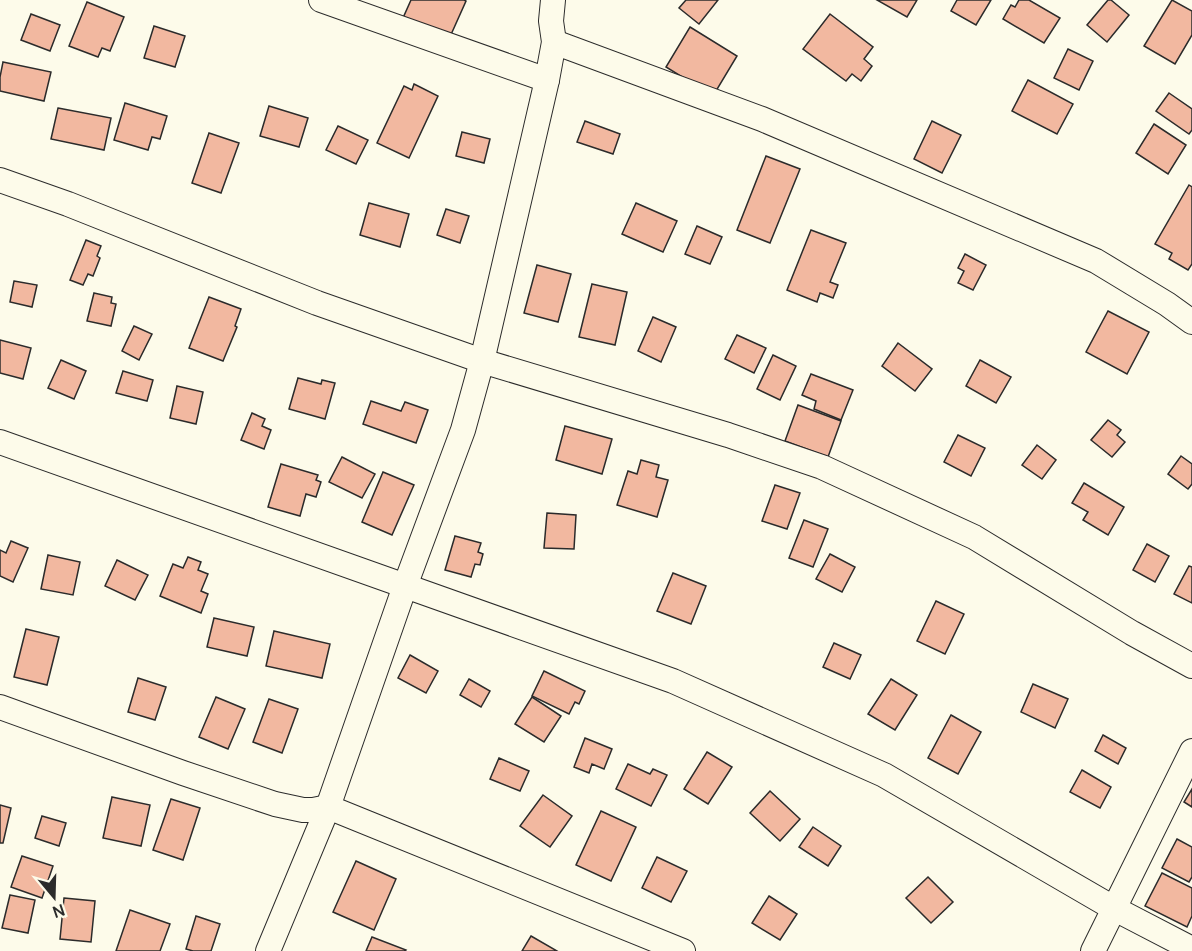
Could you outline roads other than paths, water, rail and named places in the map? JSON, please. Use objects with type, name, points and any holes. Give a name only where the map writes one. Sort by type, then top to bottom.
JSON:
[{"type":"street","points":[[321,0],[547,80]]},
{"type":"street","points":[[268,951],[328,807],[405,586],[463,430],[482,361],[547,80],[554,42],[551,21],[553,0]]},
{"type":"street","points":[[554,42],[762,120],[1096,261],[1192,322]]},
{"type":"street","points":[[0,180],[68,204],[317,303],[482,361],[728,435],[822,467],[974,537],[1132,633],[1192,666]]},
{"type":"street","points":[[0,442],[673,681],[884,775],[1115,909],[1192,949]]},
{"type":"street","points":[[0,707],[275,804],[303,810],[328,807],[683,951]]},
{"type":"street","points":[[1093,951],[1192,751]]}]
